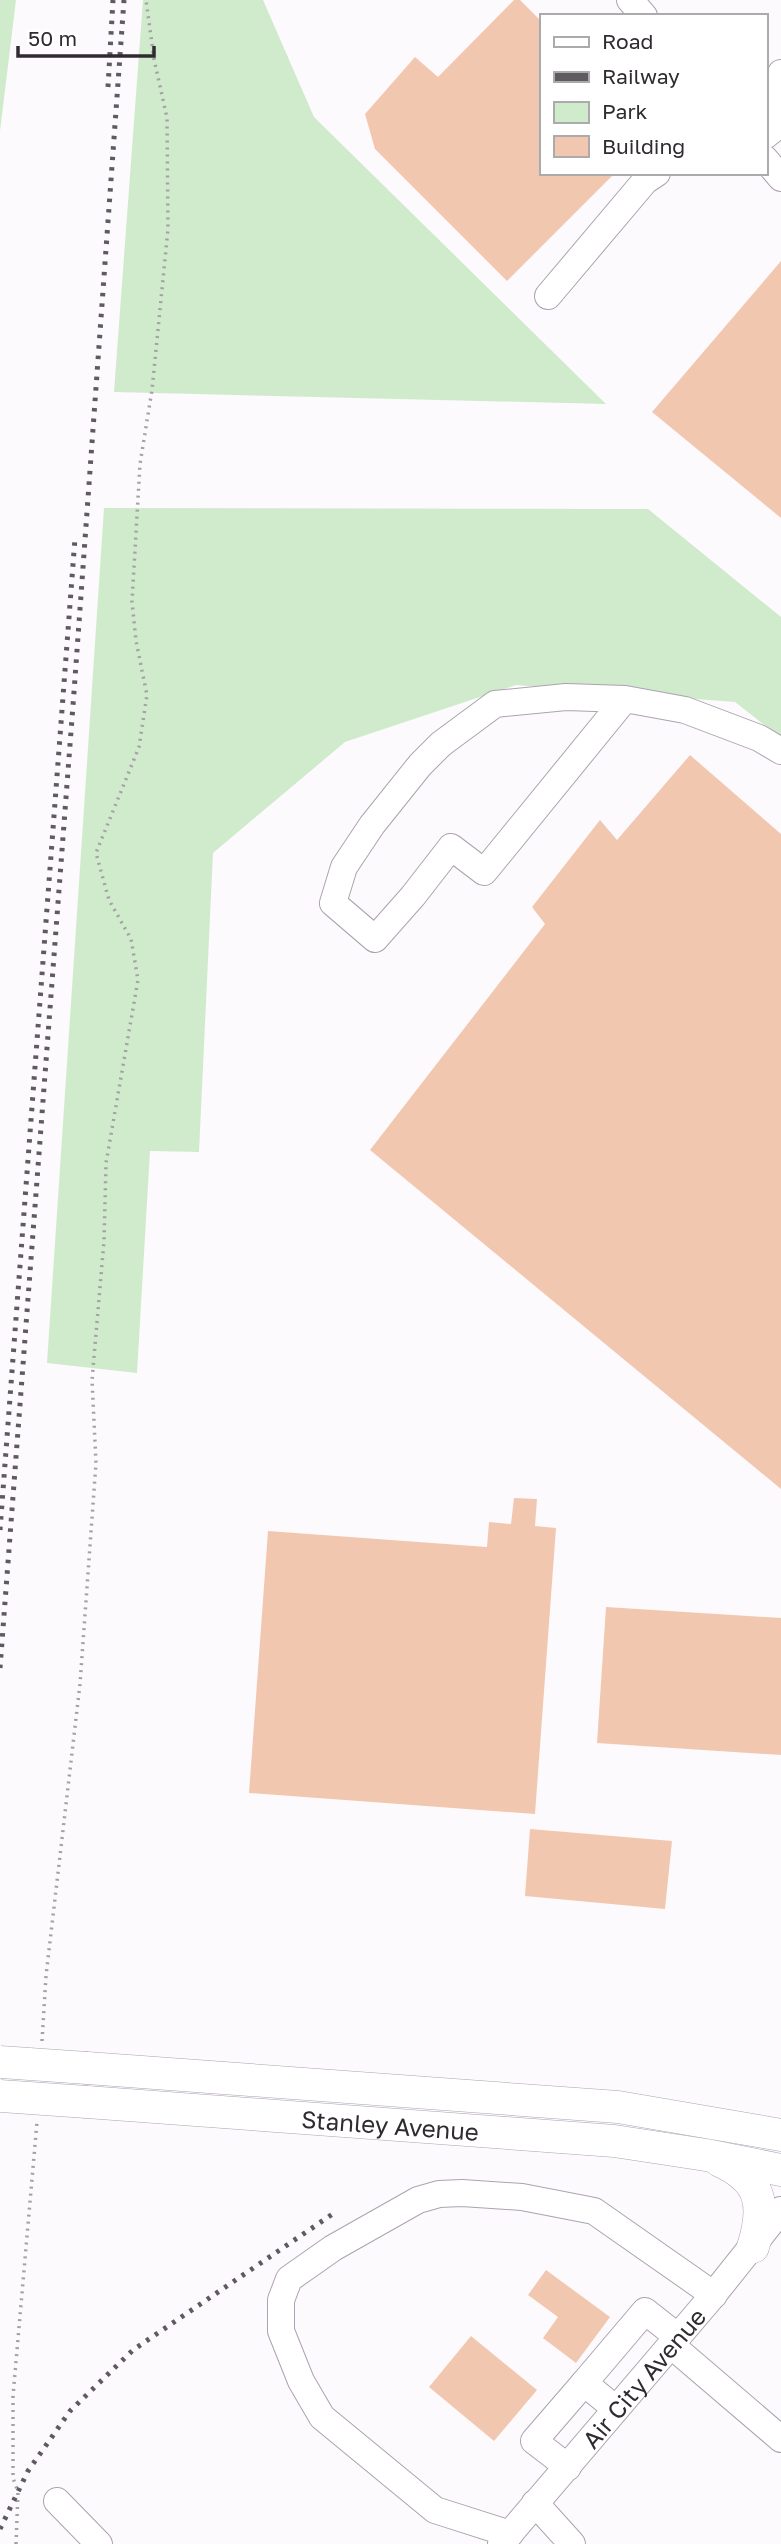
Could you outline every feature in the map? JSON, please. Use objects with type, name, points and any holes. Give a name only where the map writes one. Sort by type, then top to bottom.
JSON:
[{"type":"main road","name":"Stanley Avenue","points":[[0,2062],[618,2107],[781,2136]]},
{"type":"main road","name":"Stanley Avenue","points":[[0,2096],[614,2141],[781,2170]]},
{"type":"main road","points":[[706,2155],[749,2178],[758,2195],[760,2224],[753,2247]]},
{"type":"street","points":[[630,0],[642,14]]},
{"type":"street","points":[[781,73],[778,102],[781,111]]},
{"type":"street","points":[[767,134],[781,123]]},
{"type":"street","points":[[767,161],[781,178]]},
{"type":"street","points":[[548,296],[645,181],[654,175]]},
{"type":"street","points":[[625,699],[484,872],[451,847],[413,897],[375,939],[333,903],[344,867],[372,825],[420,765],[441,744],[495,704],[566,696],[625,699],[685,710],[759,738],[781,751]]},
{"type":"street","points":[[505,2539],[435,2510],[322,2417],[300,2381],[281,2331],[281,2300],[289,2279],[333,2248],[418,2200],[439,2194],[462,2193],[522,2197],[594,2211],[714,2295]]},
{"type":"street","name":"Air City Avenue","points":[[505,2539],[714,2295],[781,2210]]},
{"type":"street","points":[[568,2467],[534,2441],[645,2311],[781,2439]]},
{"type":"street","points":[[584,2384],[616,2409]]},
{"type":"street","points":[[57,2501],[99,2544]]},
{"type":"street","points":[[535,2503],[572,2544]]},
{"type":"path","points":[[42,2044],[46,1976],[81,1670],[96,1463],[92,1380],[104,1241],[106,1163],[138,980],[131,939],[109,900],[96,853],[139,747],[148,695],[136,640],[132,602],[140,464],[152,390],[168,229],[167,118],[153,59],[146,0]]},
{"type":"path","points":[[16,2544],[18,2492],[13,2479],[13,2396],[38,2112]]},
{"type":"green space","points":[[0,0],[16,0],[0,131]]},
{"type":"green space","points":[[143,0],[263,0],[314,117],[606,404],[114,392]]},
{"type":"green space","points":[[104,508],[648,509],[781,617],[781,738],[735,702],[516,685],[345,742],[213,853],[199,1152],[150,1151],[137,1373],[47,1363]]},
{"type":"building","points":[[514,0],[520,0],[540,20],[540,175],[613,175],[507,281],[375,149],[365,114],[415,57],[438,77]]},
{"type":"building","points":[[781,261],[781,518],[652,412]]},
{"type":"building","points":[[690,755],[781,834],[781,1489],[370,1150],[545,924],[532,907],[600,820],[617,840]]},
{"type":"building","points":[[514,1498],[537,1499],[535,1526],[556,1528],[535,1814],[249,1793],[268,1531],[487,1547],[489,1522],[511,1524]]},
{"type":"building","points":[[606,1607],[781,1618],[781,1755],[597,1743]]},
{"type":"building","points":[[530,1829],[672,1841],[665,1909],[525,1896]]},
{"type":"building","points":[[546,2270],[610,2317],[576,2363],[543,2338],[558,2317],[528,2295]]},
{"type":"building","points":[[471,2336],[537,2390],[494,2441],[429,2387]]},
{"type":"railway","points":[[108,87],[113,0]]},
{"type":"railway","points":[[0,1668],[124,0]]},
{"type":"railway","points":[[0,1530],[75,538]]},
{"type":"railway","points":[[0,2529],[28,2471],[70,2411],[133,2350],[337,2211]]}]
